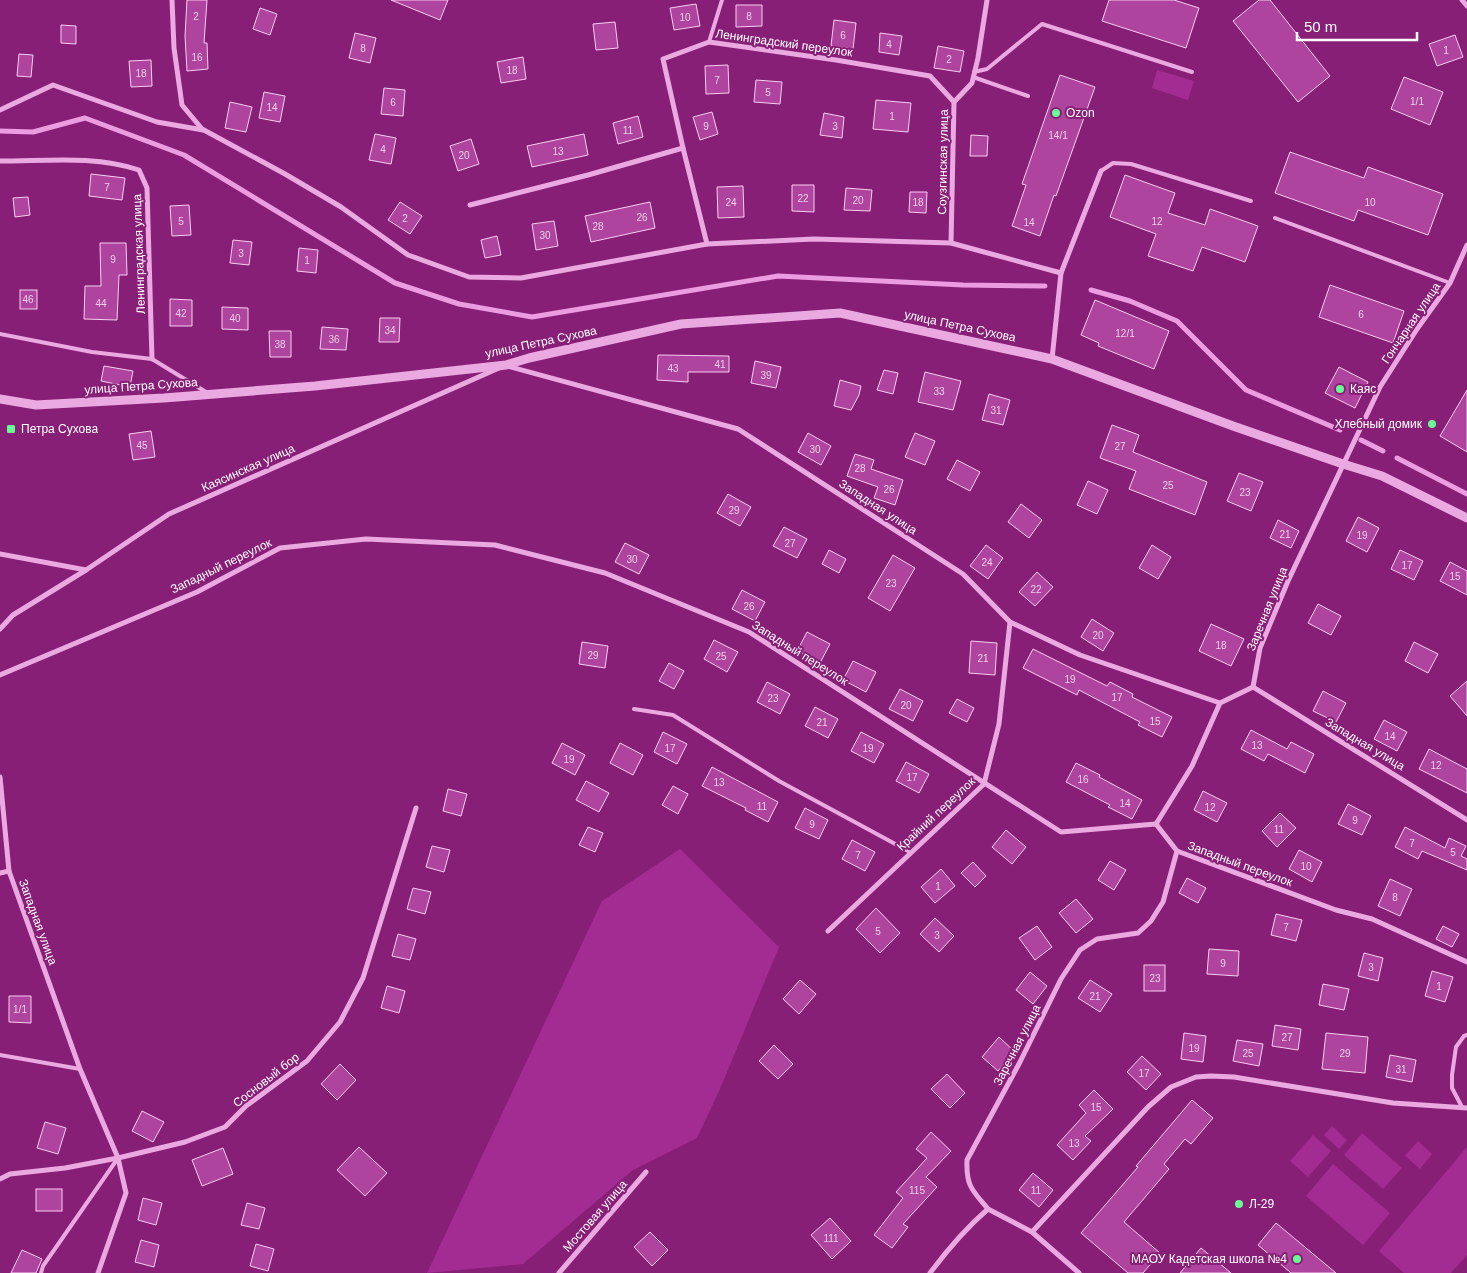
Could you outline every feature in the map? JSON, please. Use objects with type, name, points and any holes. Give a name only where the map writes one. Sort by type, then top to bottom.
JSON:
[{"type":"street","points":[[172,0],[174,48],[182,104],[202,129],[341,207],[408,255],[469,277],[521,278],[707,244],[814,239],[952,243],[1061,273]]},
{"type":"street","name":"Соузгинская улица","points":[[952,243],[954,102],[972,83],[987,0]]},
{"type":"street","points":[[1462,0],[1467,6]]},
{"type":"street","name":"Ленинградский переулок","points":[[707,244],[663,59],[709,42],[836,60],[930,76],[954,102]]},
{"type":"street","points":[[0,110],[53,85],[157,122],[206,131]]},
{"type":"street","points":[[470,206],[683,148]]},
{"type":"street","name":"Ленинградская улица","points":[[0,162],[87,161],[121,164],[139,170],[148,188],[152,359]]},
{"type":"street","points":[[1052,359],[1061,273],[1101,172]]},
{"type":"street","name":"Гончарная улица","points":[[1343,464],[1380,387],[1417,329],[1450,283],[1467,245]]},
{"type":"street","name":"улица Петра Сухова","points":[[0,400],[36,405],[316,386],[506,366],[529,358],[681,324],[840,313],[1052,359],[1233,426],[1382,476],[1467,518]]},
{"type":"street","name":"Каясинская улица","points":[[86,570],[169,514],[506,366]]},
{"type":"street","name":"Западная улица","points":[[506,366],[738,429],[963,574],[1010,622],[1080,655],[1220,703]]},
{"type":"street","name":"Заречная улица","points":[[1253,687],[1260,648],[1288,581],[1343,464]]},
{"type":"street","name":"Западный переулок","points":[[0,675],[197,592],[280,548],[366,539],[496,545],[605,573],[749,632],[1061,832],[1156,824],[1177,852],[1336,910],[1372,919],[1467,962]]},
{"type":"street","points":[[0,554],[86,570]]},
{"type":"street","points":[[0,629],[13,615],[86,570]]},
{"type":"street","name":"Крайний переулок","points":[[828,931],[984,784],[999,724],[1010,622]]},
{"type":"street","points":[[1156,824],[1192,766],[1220,703],[1253,687]]},
{"type":"street","name":"Западная улица","points":[[1253,687],[1467,820]]},
{"type":"street","name":"Западная улица","points":[[0,777],[9,871],[80,1069]]},
{"type":"street","name":"Сосновый бор","points":[[0,1179],[10,1174],[65,1168],[118,1158],[185,1142],[225,1127],[246,1106],[307,1061],[340,1022],[363,978],[416,808]]},
{"type":"street","name":"Заречная улица","points":[[988,1209],[970,1187],[967,1174],[967,1160],[1020,1062],[1061,978],[1080,950],[1097,939],[1138,933],[1151,921],[1163,902],[1177,852]]},
{"type":"street","points":[[0,873],[9,871]]},
{"type":"street","points":[[80,1069],[118,1158],[126,1193],[98,1273]]},
{"type":"street","points":[[1032,1232],[1170,1087],[1196,1077],[1234,1076],[1393,1102],[1464,1107]]},
{"type":"street","name":"Мостовая улица","points":[[559,1273],[646,1172]]},
{"type":"street","points":[[930,1273],[953,1242],[988,1209],[1032,1232],[1079,1273]]},
{"type":"lane","points":[[709,42],[722,0]]},
{"type":"lane","points":[[974,75],[986,69],[1042,24],[1192,72]]},
{"type":"lane","points":[[974,75],[1028,96]]},
{"type":"lane","points":[[1101,172],[1113,163],[1131,164],[1251,200]]},
{"type":"lane","points":[[1275,218],[1450,283]]},
{"type":"lane","points":[[0,334],[92,352],[152,359],[209,394]]},
{"type":"lane","points":[[634,709],[672,716],[779,781],[910,852]]},
{"type":"lane","points":[[1464,1107],[1452,1088],[1452,1075],[1456,1047],[1464,1036],[1467,1035]]},
{"type":"lane","points":[[0,1055],[80,1069]]},
{"type":"lane","points":[[41,1273],[43,1266],[118,1158]]},
{"type":"shaded area","points":[[1157,70],[1194,81],[1188,100],[1152,88]]},
{"type":"shaded area","points":[[680,849],[779,947],[720,1089],[697,1138],[633,1170],[523,1264],[427,1273],[602,901]]},
{"type":"shaded area","points":[[1332,1126],[1347,1140],[1339,1149],[1324,1135]]},
{"type":"shaded area","points":[[1362,1133],[1402,1168],[1383,1189],[1344,1155]]},
{"type":"shaded area","points":[[1313,1135],[1331,1151],[1308,1177],[1290,1161]]},
{"type":"shaded area","points":[[1418,1141],[1432,1154],[1420,1169],[1405,1156]]},
{"type":"shaded area","points":[[1467,1147],[1467,1255],[1451,1273],[1404,1273],[1379,1251]]},
{"type":"shaded area","points":[[1333,1164],[1390,1213],[1363,1245],[1306,1196]]},
{"type":"building","points":[[187,0],[207,0],[204,43],[207,43],[208,69],[187,71],[185,36]]},
{"type":"building","points":[[391,0],[448,0],[440,20]]},
{"type":"building","points":[[1109,0],[1174,0],[1199,8],[1186,48],[1102,21]]},
{"type":"building","points":[[1259,0],[1270,0],[1330,76],[1298,102],[1233,21]]},
{"type":"building","points":[[696,4],[700,26],[674,30],[670,8]]},
{"type":"building","points":[[736,5],[762,5],[762,26],[736,27]]},
{"type":"building","points":[[260,8],[277,14],[270,35],[253,29]]},
{"type":"building","points":[[834,20],[856,23],[853,49],[831,46]]},
{"type":"building","points":[[615,22],[618,48],[596,50],[593,24]]},
{"type":"building","points":[[61,25],[76,26],[76,44],[61,43]]},
{"type":"building","points":[[355,33],[376,38],[370,63],[349,58]]},
{"type":"building","points":[[880,33],[902,36],[899,55],[879,52]]},
{"type":"building","points":[[1455,35],[1463,57],[1437,66],[1429,44]]},
{"type":"building","points":[[938,46],[964,51],[960,72],[934,68]]},
{"type":"building","points":[[19,54],[33,55],[31,77],[17,76]]},
{"type":"building","points":[[523,57],[526,79],[501,83],[497,62]]},
{"type":"building","points":[[151,60],[152,86],[131,87],[129,61]]},
{"type":"building","points":[[728,65],[729,93],[706,94],[705,66]]},
{"type":"building","points":[[1060,75],[1095,87],[1040,236],[1012,226],[1026,185],[1022,184]]},
{"type":"building","points":[[1404,77],[1443,92],[1430,125],[1391,109]]},
{"type":"building","points":[[756,80],[782,82],[780,104],[754,102]]},
{"type":"building","points":[[384,88],[405,90],[403,116],[381,114]]},
{"type":"building","points":[[264,92],[285,96],[280,122],[259,118]]},
{"type":"building","points":[[876,100],[911,103],[908,132],[873,129]]},
{"type":"building","points":[[230,102],[252,107],[246,132],[225,128]]},
{"type":"building","points":[[712,112],[718,134],[700,140],[693,117]]},
{"type":"building","points":[[824,113],[844,117],[842,138],[820,135]]},
{"type":"building","points":[[638,116],[643,137],[618,144],[613,123]]},
{"type":"building","points":[[375,134],[396,138],[391,164],[369,160]]},
{"type":"building","points":[[584,134],[588,155],[532,167],[527,146]]},
{"type":"building","points":[[971,135],[988,136],[987,156],[970,156]]},
{"type":"building","points":[[471,139],[479,164],[458,171],[450,146]]},
{"type":"building","points":[[1290,152],[1364,178],[1368,167],[1443,194],[1428,235],[1358,210],[1354,221],[1275,193]]},
{"type":"building","points":[[91,174],[125,178],[122,200],[89,196]]},
{"type":"building","points":[[1125,175],[1175,193],[1168,213],[1205,225],[1210,209],[1258,226],[1245,262],[1202,247],[1193,271],[1148,256],[1156,234],[1110,217]]},
{"type":"building","points":[[792,185],[814,185],[814,212],[792,211]]},
{"type":"building","points":[[743,186],[744,217],[718,218],[717,187]]},
{"type":"building","points":[[846,188],[872,190],[870,211],[844,210]]},
{"type":"building","points":[[910,192],[927,192],[926,213],[909,212]]},
{"type":"building","points":[[28,197],[30,215],[15,217],[13,198]]},
{"type":"building","points":[[400,202],[422,216],[410,234],[388,220]]},
{"type":"building","points":[[650,202],[655,228],[591,242],[585,216]]},
{"type":"building","points":[[189,205],[191,235],[172,236],[170,206]]},
{"type":"building","points":[[554,221],[558,246],[536,250],[532,224]]},
{"type":"building","points":[[497,236],[501,255],[485,258],[481,240]]},
{"type":"building","points":[[233,240],[252,242],[249,265],[230,263]]},
{"type":"building","points":[[100,243],[126,243],[127,275],[119,275],[117,320],[84,319],[85,286],[101,286]]},
{"type":"building","points":[[299,248],[318,250],[316,273],[297,271]]},
{"type":"building","points":[[1330,285],[1404,311],[1393,343],[1319,317]]},
{"type":"building","points":[[20,290],[37,290],[37,309],[20,309]]},
{"type":"building","points":[[170,299],[192,300],[192,326],[170,326]]},
{"type":"building","points":[[1095,300],[1169,331],[1154,369],[1098,346],[1099,343],[1081,335]]},
{"type":"building","points":[[222,307],[248,308],[248,330],[222,329]]},
{"type":"building","points":[[380,318],[400,318],[399,342],[379,342]]},
{"type":"building","points":[[322,327],[348,329],[346,350],[320,349]]},
{"type":"building","points":[[269,331],[291,331],[291,357],[270,357]]},
{"type":"building","points":[[658,355],[729,356],[729,372],[688,372],[688,382],[657,380]]},
{"type":"building","points":[[755,361],[781,367],[776,388],[751,383]]},
{"type":"building","points":[[104,366],[133,371],[130,387],[101,381]]},
{"type":"building","points":[[1339,367],[1368,382],[1355,408],[1325,393]]},
{"type":"building","points":[[884,370],[898,373],[893,394],[877,390]]},
{"type":"building","points":[[925,372],[961,381],[953,410],[918,402]]},
{"type":"building","points":[[840,380],[861,386],[859,395],[851,410],[834,406]]},
{"type":"building","points":[[1467,390],[1467,452],[1440,436]]},
{"type":"building","points":[[989,394],[1010,400],[1003,425],[982,420]]},
{"type":"building","points":[[1112,425],[1139,435],[1133,452],[1207,482],[1195,515],[1129,489],[1136,471],[1100,458]]},
{"type":"building","points":[[151,431],[155,457],[133,460],[129,434]]},
{"type":"building","points":[[808,433],[831,446],[821,465],[798,452]]},
{"type":"building","points":[[915,433],[935,441],[925,465],[905,457]]},
{"type":"building","points":[[855,454],[874,460],[871,469],[903,480],[895,505],[874,498],[878,487],[847,476]]},
{"type":"building","points":[[957,460],[980,472],[970,491],[947,479]]},
{"type":"building","points":[[1239,473],[1263,482],[1251,511],[1227,501]]},
{"type":"building","points":[[1088,481],[1108,490],[1097,514],[1077,505]]},
{"type":"building","points":[[728,494],[751,507],[740,526],[717,513]]},
{"type":"building","points":[[1021,504],[1042,520],[1029,538],[1008,522]]},
{"type":"building","points":[[1358,517],[1379,528],[1367,552],[1346,541]]},
{"type":"building","points":[[1278,520],[1299,531],[1291,548],[1270,538]]},
{"type":"building","points":[[784,527],[807,539],[797,558],[773,546]]},
{"type":"building","points":[[625,543],[649,555],[639,574],[615,562]]},
{"type":"building","points":[[986,545],[1003,558],[988,579],[970,566]]},
{"type":"building","points":[[1152,545],[1171,557],[1158,579],[1139,568]]},
{"type":"building","points":[[829,550],[846,559],[839,573],[822,564]]},
{"type":"building","points":[[1400,550],[1423,561],[1414,580],[1391,569]]},
{"type":"building","points":[[893,555],[915,568],[890,611],[868,598]]},
{"type":"building","points":[[1450,562],[1467,571],[1467,595],[1440,581]]},
{"type":"building","points":[[1037,572],[1053,587],[1035,606],[1019,592]]},
{"type":"building","points":[[742,590],[765,602],[755,621],[732,609]]},
{"type":"building","points":[[1318,604],[1341,616],[1331,635],[1308,623]]},
{"type":"building","points":[[1092,619],[1114,633],[1103,651],[1081,637]]},
{"type":"building","points":[[1211,624],[1244,639],[1231,666],[1199,651]]},
{"type":"building","points":[[807,632],[830,644],[820,663],[797,651]]},
{"type":"building","points":[[714,640],[738,652],[727,672],[704,659]]},
{"type":"building","points":[[971,641],[997,643],[995,675],[969,673]]},
{"type":"building","points":[[582,642],[608,646],[605,668],[579,664]]},
{"type":"building","points":[[1414,642],[1438,654],[1428,673],[1405,661]]},
{"type":"building","points":[[1033,649],[1107,686],[1110,682],[1133,694],[1132,697],[1172,717],[1162,737],[1138,725],[1140,722],[1079,690],[1077,695],[1023,668]]},
{"type":"building","points":[[853,661],[876,672],[866,692],[843,680]]},
{"type":"building","points":[[669,663],[684,671],[674,689],[659,681]]},
{"type":"building","points":[[1467,681],[1467,716],[1450,696]]},
{"type":"building","points":[[767,682],[790,694],[780,714],[757,702]]},
{"type":"building","points":[[900,689],[923,701],[913,721],[889,709]]},
{"type":"building","points":[[1323,691],[1346,703],[1336,722],[1313,711]]},
{"type":"building","points":[[957,699],[974,708],[967,722],[949,713]]},
{"type":"building","points":[[815,707],[838,719],[828,738],[805,726]]},
{"type":"building","points":[[1384,720],[1407,732],[1397,751],[1374,739]]},
{"type":"building","points":[[1251,730],[1287,749],[1291,742],[1314,754],[1305,773],[1268,754],[1264,761],[1241,749]]},
{"type":"building","points":[[663,732],[687,744],[677,764],[654,752]]},
{"type":"building","points":[[861,732],[884,744],[874,763],[851,751]]},
{"type":"building","points":[[562,743],[585,755],[575,775],[552,763]]},
{"type":"building","points":[[620,743],[643,755],[633,775],[610,763]]},
{"type":"building","points":[[1429,749],[1467,769],[1467,793],[1419,769]]},
{"type":"building","points":[[906,762],[929,774],[919,793],[896,781]]},
{"type":"building","points":[[1076,763],[1142,800],[1132,819],[1066,782]]},
{"type":"building","points":[[712,767],[778,802],[768,822],[745,810],[746,808],[702,786]]},
{"type":"building","points":[[586,781],[609,793],[599,812],[576,800]]},
{"type":"building","points":[[673,786],[688,794],[678,814],[662,805]]},
{"type":"building","points":[[448,789],[467,794],[461,816],[443,811]]},
{"type":"building","points":[[1203,791],[1227,803],[1217,822],[1194,810]]},
{"type":"building","points":[[1348,804],[1371,816],[1362,835],[1338,824]]},
{"type":"building","points":[[805,808],[828,820],[819,839],[795,828]]},
{"type":"building","points":[[1280,813],[1296,828],[1277,847],[1262,831]]},
{"type":"building","points":[[588,827],[603,833],[595,852],[579,845]]},
{"type":"building","points":[[1405,827],[1445,848],[1449,838],[1466,846],[1461,856],[1467,859],[1467,870],[1422,851],[1418,859],[1395,847]]},
{"type":"building","points":[[1006,830],[1026,847],[1012,864],[992,847]]},
{"type":"building","points":[[852,840],[875,852],[865,871],[842,859]]},
{"type":"building","points":[[432,846],[450,850],[444,872],[426,867]]},
{"type":"building","points":[[1299,850],[1322,862],[1312,882],[1289,869]]},
{"type":"building","points":[[1110,861],[1126,870],[1114,890],[1098,880]]},
{"type":"building","points":[[973,862],[986,876],[975,887],[961,873]]},
{"type":"building","points":[[941,869],[955,886],[935,903],[921,887]]},
{"type":"building","points":[[1187,878],[1206,888],[1198,903],[1179,893]]},
{"type":"building","points":[[1390,879],[1412,889],[1400,916],[1378,906]]},
{"type":"building","points":[[413,888],[431,892],[425,914],[407,909]]},
{"type":"building","points":[[1076,899],[1093,919],[1076,933],[1059,913]]},
{"type":"building","points":[[876,908],[900,933],[880,953],[856,929]]},
{"type":"building","points":[[1276,914],[1302,920],[1296,941],[1271,935]]},
{"type":"building","points":[[935,918],[954,936],[939,952],[920,934]]},
{"type":"building","points":[[1037,926],[1052,947],[1035,960],[1019,938]]},
{"type":"building","points":[[1443,926],[1459,934],[1452,947],[1436,939]]},
{"type":"building","points":[[398,934],[416,939],[410,960],[392,956]]},
{"type":"building","points":[[1209,949],[1239,951],[1238,976],[1207,974]]},
{"type":"building","points":[[1364,953],[1383,958],[1378,981],[1358,976]]},
{"type":"building","points":[[1144,965],[1165,965],[1165,991],[1144,991]]},
{"type":"building","points":[[1432,971],[1453,977],[1445,1002],[1425,996]]},
{"type":"building","points":[[1030,972],[1047,986],[1033,1004],[1016,990]]},
{"type":"building","points":[[800,980],[816,994],[799,1014],[783,999]]},
{"type":"building","points":[[1090,980],[1112,994],[1100,1012],[1078,998]]},
{"type":"building","points":[[1323,984],[1349,989],[1344,1010],[1319,1005]]},
{"type":"building","points":[[387,986],[405,991],[399,1013],[381,1008]]},
{"type":"building","points":[[9,996],[31,996],[31,1023],[9,1022]]},
{"type":"building","points":[[1275,1025],[1301,1029],[1298,1050],[1272,1046]]},
{"type":"building","points":[[1184,1033],[1206,1036],[1203,1062],[1181,1059]]},
{"type":"building","points":[[1326,1033],[1368,1037],[1365,1073],[1322,1069]]},
{"type":"building","points":[[999,1037],[1015,1052],[998,1071],[982,1057]]},
{"type":"building","points":[[1237,1040],[1263,1044],[1259,1066],[1233,1061]]},
{"type":"building","points":[[774,1045],[793,1064],[778,1079],[759,1061]]},
{"type":"building","points":[[1390,1055],[1416,1060],[1412,1082],[1386,1077]]},
{"type":"building","points":[[1142,1056],[1161,1074],[1146,1090],[1127,1072]]},
{"type":"building","points":[[340,1064],[356,1080],[337,1100],[321,1084]]},
{"type":"building","points":[[947,1074],[965,1093],[950,1108],[931,1089]]},
{"type":"building","points":[[1094,1090],[1113,1109],[1085,1136],[1091,1141],[1073,1160],[1057,1145],[1086,1113],[1079,1105]]},
{"type":"building","points":[[1192,1100],[1213,1118],[1191,1144],[1185,1139],[1164,1164],[1169,1169],[1124,1222],[1160,1253],[1143,1273],[1128,1273],[1081,1233]]},
{"type":"building","points":[[142,1111],[164,1122],[153,1142],[132,1131]]},
{"type":"building","points":[[45,1122],[66,1128],[58,1154],[37,1148]]},
{"type":"building","points":[[931,1132],[951,1151],[926,1177],[937,1187],[903,1224],[908,1227],[892,1248],[874,1235],[903,1198],[896,1192],[927,1158],[916,1149]]},
{"type":"building","points":[[359,1147],[387,1173],[365,1196],[337,1170]]},
{"type":"building","points":[[223,1148],[233,1174],[202,1186],[192,1160]]},
{"type":"building","points":[[1033,1173],[1053,1190],[1039,1207],[1019,1190]]},
{"type":"building","points":[[36,1189],[62,1189],[62,1211],[36,1211]]},
{"type":"building","points":[[143,1198],[162,1203],[156,1225],[138,1220]]},
{"type":"building","points":[[247,1203],[265,1208],[259,1229],[241,1225]]},
{"type":"building","points":[[830,1218],[851,1241],[832,1259],[811,1235]]},
{"type":"building","name":"МАОУ Кадетская школа №4","points":[[1276,1223],[1336,1273],[1291,1273],[1258,1245]]},
{"type":"building","points":[[650,1232],[668,1250],[652,1266],[634,1247]]},
{"type":"building","points":[[141,1240],[159,1245],[154,1267],[135,1262]]},
{"type":"building","points":[[256,1244],[274,1249],[268,1271],[250,1266]]},
{"type":"building","name":"МАОУ Кадетская школа №4","points":[[1201,1248],[1231,1273],[1180,1273]]},
{"type":"building","points":[[22,1250],[42,1259],[36,1273],[11,1273]]},
{"type":"waterway","points":[[0,131],[33,132],[85,118],[184,155],[395,283],[459,304],[532,317],[778,276],[963,285],[1045,286]]},
{"type":"waterway","points":[[1091,290],[1130,301],[1177,321],[1246,390],[1340,430]]},
{"type":"waterway","points":[[1361,440],[1383,451]]},
{"type":"waterway","points":[[1397,458],[1467,494]]},
{"type":"place","name":"Ozon","points":[[1056,113]]},
{"type":"place","name":"Каяс","points":[[1340,389]]},
{"type":"place","name":"Хлебный домик","points":[[1432,424]]},
{"type":"place","name":"Петра Сухова","points":[[11,429]]},
{"type":"place","name":"Л-29","points":[[1239,1204]]},
{"type":"place","name":"МАОУ Кадетская школа №4","points":[[1297,1259]]}]
